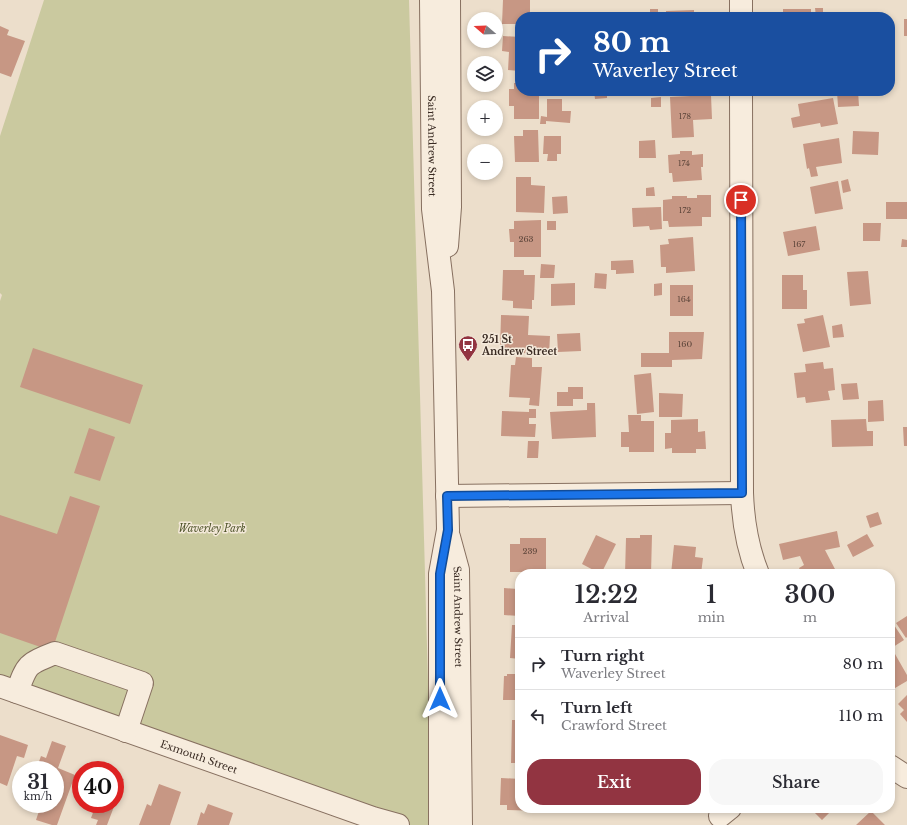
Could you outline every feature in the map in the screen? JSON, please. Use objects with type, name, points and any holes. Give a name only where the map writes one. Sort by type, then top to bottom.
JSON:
[{"type":"street","name":"Saint Andrew Street","points":[[431,0],[433,209],[443,291],[448,530],[440,574],[440,825]]},
{"type":"street","name":"Saint Andrew Street","points":[[443,291],[450,208],[449,0]]},
{"type":"street","points":[[741,0],[741,12]]},
{"type":"street","points":[[741,96],[742,493],[743,518],[747,542],[756,569]]},
{"type":"street","points":[[447,496],[742,493]]},
{"type":"street","name":"Saint Andrew Street","points":[[448,530],[458,570],[461,825]]},
{"type":"street","points":[[8,689],[32,662],[55,653],[142,683],[126,731]]},
{"type":"street","name":"Exmouth Street","points":[[8,689],[398,825]]},
{"type":"street","points":[[895,769],[907,777]]},
{"type":"green space","name":"Waverley Park","points":[[44,0],[409,0],[432,825],[405,825],[0,677],[0,301],[2,295],[0,293],[0,136]]},
{"type":"building","points":[[503,0],[530,0],[530,12],[515,12],[515,24],[503,24]]},
{"type":"building","points":[[815,8],[823,8],[823,12],[815,12]]},
{"type":"building","points":[[650,9],[658,9],[658,12],[650,12]]},
{"type":"building","points":[[783,9],[811,9],[811,12],[783,12]]},
{"type":"building","points":[[694,10],[694,12],[666,12]]},
{"type":"building","points":[[904,19],[907,19],[907,36],[904,36]]},
{"type":"building","points":[[0,26],[9,30],[7,35],[25,41],[11,77],[0,73]]},
{"type":"building","points":[[503,36],[515,37],[515,71],[508,70],[509,52],[502,51]]},
{"type":"building","points":[[515,83],[515,96],[539,96],[539,119],[514,119],[514,106],[509,106],[509,89],[514,89]]},
{"type":"building","points":[[595,96],[607,96],[607,98],[595,99]]},
{"type":"building","points":[[711,96],[712,119],[693,120],[694,137],[672,138],[670,97]]},
{"type":"building","points":[[837,96],[858,96],[859,106],[838,107]]},
{"type":"building","points":[[661,97],[661,107],[651,107],[651,98]]},
{"type":"building","points":[[833,98],[838,124],[821,127],[820,123],[793,128],[791,118],[800,116],[798,104]]},
{"type":"building","points":[[547,99],[562,99],[562,111],[571,111],[570,123],[546,121],[546,124],[540,124],[541,116],[547,117]]},
{"type":"building","points":[[523,130],[538,130],[539,162],[515,162],[514,136],[523,136]]},
{"type":"building","points":[[853,131],[879,132],[878,155],[852,154]]},
{"type":"building","points":[[544,136],[561,136],[561,154],[557,154],[557,161],[547,161],[548,154],[543,154]]},
{"type":"building","points":[[839,138],[842,163],[816,167],[818,176],[811,177],[809,168],[807,169],[803,144]]},
{"type":"building","points":[[655,140],[656,158],[639,158],[639,141]]},
{"type":"building","points":[[680,151],[692,151],[692,155],[703,154],[703,167],[701,167],[702,180],[673,182],[672,173],[669,173],[668,155],[680,154]]},
{"type":"building","points":[[516,177],[531,177],[531,185],[545,186],[544,213],[516,212]]},
{"type":"building","points":[[848,179],[851,191],[843,193],[841,181]]},
{"type":"building","points":[[838,181],[843,209],[815,214],[810,187]]},
{"type":"building","points":[[654,187],[655,196],[646,196],[646,188]]},
{"type":"building","points":[[697,195],[711,195],[711,217],[702,217],[702,226],[669,227],[668,221],[663,221],[663,200],[672,199],[672,196],[697,198]]},
{"type":"building","points":[[567,196],[568,213],[553,214],[552,197]]},
{"type":"building","points":[[886,202],[907,202],[907,219],[886,219]]},
{"type":"building","points":[[661,207],[662,229],[650,230],[649,226],[633,227],[632,208]]},
{"type":"building","points":[[541,220],[541,257],[514,257],[514,242],[510,242],[509,229],[514,229],[514,221]]},
{"type":"building","points":[[547,221],[556,221],[556,230],[547,230]]},
{"type":"building","points":[[863,223],[881,223],[880,241],[863,241]]},
{"type":"building","points":[[816,226],[820,250],[788,256],[783,232]]},
{"type":"building","points":[[693,237],[695,271],[666,273],[666,267],[661,267],[660,245],[669,244],[668,239]]},
{"type":"building","points":[[902,239],[907,240],[907,247],[901,247]]},
{"type":"building","points":[[633,260],[634,273],[616,274],[616,270],[611,270],[611,261]]},
{"type":"building","points":[[541,264],[555,265],[554,278],[540,278]]},
{"type":"building","points":[[503,270],[524,270],[524,275],[535,275],[534,300],[532,300],[532,309],[513,308],[513,301],[502,300]]},
{"type":"building","points":[[868,271],[871,304],[850,306],[847,272]]},
{"type":"building","points":[[595,273],[607,274],[606,289],[594,288]]},
{"type":"building","points":[[782,275],[803,275],[803,290],[807,290],[807,309],[782,309]]},
{"type":"building","points":[[575,283],[575,305],[551,306],[551,284]]},
{"type":"building","points":[[662,283],[662,295],[654,296],[654,284]]},
{"type":"building","points":[[670,285],[693,285],[693,316],[670,316]]},
{"type":"building","points":[[501,315],[529,316],[528,335],[550,336],[549,355],[523,353],[523,351],[500,350]]},
{"type":"building","points":[[823,315],[830,347],[803,352],[797,324],[805,323],[804,319]]},
{"type":"building","points":[[842,324],[844,337],[833,338],[832,326]]},
{"type":"building","points":[[669,332],[704,332],[702,359],[672,360],[672,367],[641,367],[641,353],[669,353]]},
{"type":"building","points":[[580,333],[581,351],[558,352],[557,334]]},
{"type":"building","points":[[33,348],[143,385],[130,424],[20,387]]},
{"type":"building","points":[[516,357],[532,358],[532,367],[542,367],[539,406],[529,405],[530,398],[509,397],[511,365],[515,365]]},
{"type":"building","points":[[823,362],[824,369],[833,368],[835,390],[828,391],[830,400],[806,403],[805,397],[797,398],[794,373],[806,372],[805,364]]},
{"type":"building","points":[[651,373],[654,412],[637,414],[634,375]]},
{"type":"building","points":[[857,383],[859,399],[843,400],[841,384]]},
{"type":"building","points":[[568,387],[583,387],[583,399],[573,399],[573,406],[557,406],[557,392],[568,392]]},
{"type":"building","points":[[659,393],[683,394],[682,417],[659,417]]},
{"type":"building","points":[[883,400],[884,421],[868,422],[868,401]]},
{"type":"building","points":[[587,403],[595,403],[596,437],[552,439],[550,412],[587,410]]},
{"type":"building","points":[[529,409],[536,409],[536,418],[529,418],[529,424],[536,424],[535,437],[501,436],[502,411],[529,412]]},
{"type":"building","points":[[628,415],[641,415],[641,421],[654,421],[654,452],[629,452],[629,447],[621,447],[621,432],[629,432]]},
{"type":"building","points":[[698,419],[698,432],[705,431],[706,449],[696,449],[696,453],[672,453],[672,448],[665,449],[665,433],[671,433],[671,420]]},
{"type":"building","points":[[866,419],[867,431],[873,431],[873,446],[832,447],[831,420]]},
{"type":"building","points":[[903,427],[907,427],[907,446],[904,446]]},
{"type":"building","points":[[89,428],[115,437],[100,481],[74,473]]},
{"type":"building","points":[[528,441],[539,441],[538,458],[527,458]]},
{"type":"building","points":[[70,496],[100,506],[52,651],[0,633],[0,515],[57,534]]},
{"type":"building","points":[[878,512],[882,524],[870,528],[866,516]]},
{"type":"building","points":[[837,531],[840,547],[825,550],[835,569],[800,569],[804,565],[800,556],[783,560],[779,544]]},
{"type":"building","points":[[867,534],[874,546],[853,557],[847,545]]},
{"type":"building","points":[[596,535],[616,544],[604,569],[592,569],[582,564]]},
{"type":"building","points":[[640,535],[652,535],[651,569],[625,569],[626,538],[640,538]]},
{"type":"building","points":[[520,538],[546,538],[546,569],[515,569],[515,572],[510,572],[510,544],[520,544]]},
{"type":"building","points":[[674,545],[696,547],[695,557],[703,558],[702,569],[672,569]]},
{"type":"building","points":[[504,588],[515,589],[515,616],[504,615]]},
{"type":"building","points":[[907,616],[907,637],[906,638],[896,623]]},
{"type":"building","points":[[512,625],[515,625],[515,658],[510,658]]},
{"type":"building","points":[[895,626],[904,640],[895,646]]},
{"type":"building","points":[[895,654],[907,675],[907,681],[895,688]]},
{"type":"building","points":[[507,674],[515,674],[515,700],[503,700],[504,676],[507,676]]},
{"type":"building","points":[[907,695],[907,722],[900,714],[904,710],[898,704]]},
{"type":"building","points":[[512,720],[515,720],[515,763],[511,763]]},
{"type":"building","points":[[0,735],[28,745],[24,758],[17,756],[15,761],[12,761],[12,771],[7,786],[0,783]]},
{"type":"building","points":[[52,741],[66,746],[61,761],[39,761],[41,756],[46,758]]},
{"type":"building","points":[[64,770],[72,774],[72,783],[64,806]]},
{"type":"building","points":[[501,778],[515,779],[515,810],[507,810],[507,805],[500,805]]},
{"type":"building","points":[[159,784],[181,792],[170,825],[139,825],[147,804],[151,806]]},
{"type":"building","points":[[208,804],[233,813],[229,825],[197,825],[201,812],[204,814]]},
{"type":"building","points":[[38,813],[61,813],[57,825],[36,820]]},
{"type":"building","points":[[93,813],[112,813],[107,825],[96,825],[98,820],[91,818]]},
{"type":"building","points":[[815,813],[829,813],[822,820]]},
{"type":"building","points":[[869,813],[873,813],[885,825],[856,825]]},
{"type":"place","name":"251 St Andrew Street","points":[[468,362]]},
{"type":"route","points":[[440,699],[440,574],[448,530],[447,496],[742,493],[741,200]]}]
